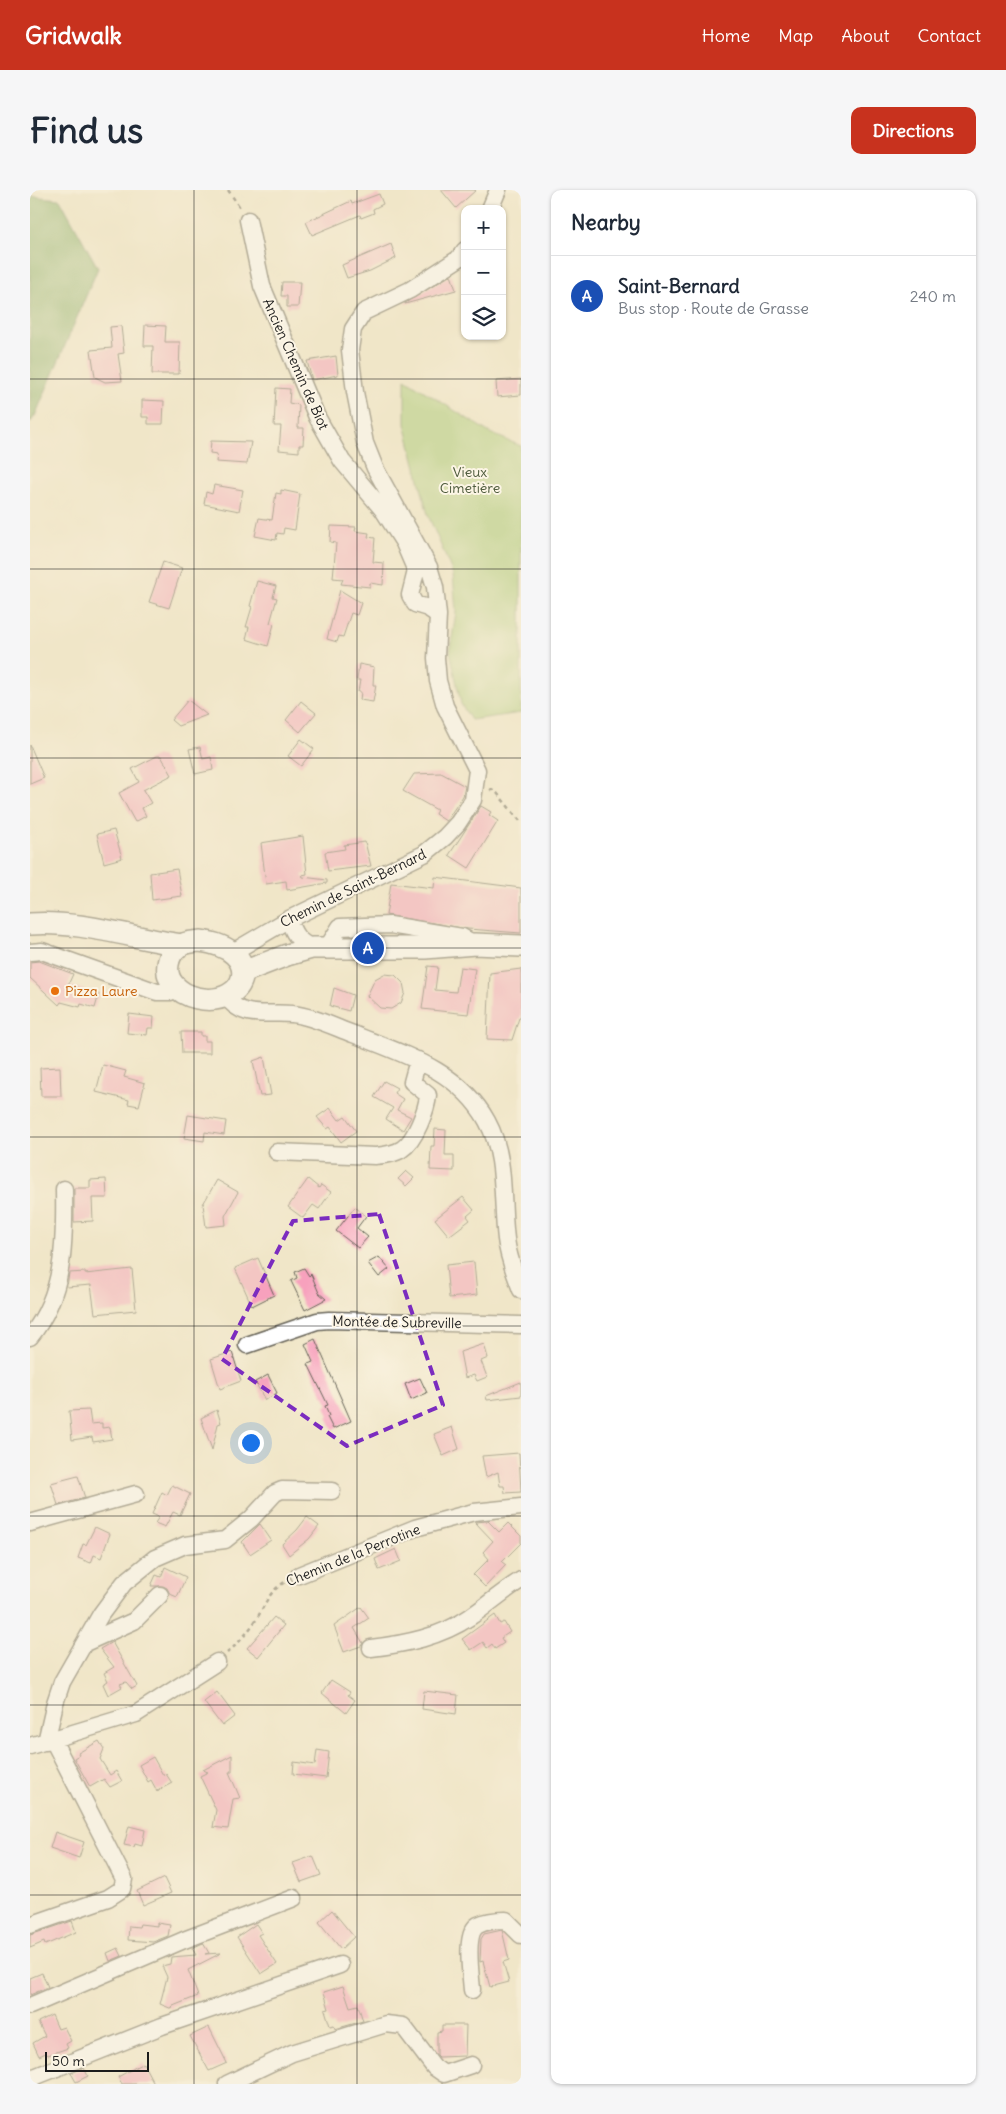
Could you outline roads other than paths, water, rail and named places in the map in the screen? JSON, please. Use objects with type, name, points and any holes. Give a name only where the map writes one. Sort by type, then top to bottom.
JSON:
[{"type":"main road","points":[[30,924],[84,926],[141,939],[182,945],[200,941],[213,943],[233,952],[242,963],[243,972],[240,984],[226,996],[214,1000],[192,997],[178,989],[168,976],[167,967],[156,951],[141,939]]},
{"type":"main road","points":[[243,972],[287,955],[320,948],[425,948],[475,944],[521,946]]},
{"type":"main road","points":[[167,967],[174,951],[182,945]]},
{"type":"street","points":[[492,205],[498,190]]},
{"type":"street","name":"Ancien Chemin de Biot","points":[[248,220],[262,286],[317,417],[342,461],[382,510],[404,543],[416,571],[410,595],[415,604],[428,608],[438,615]]},
{"type":"street","name":"Chemin de Saint-Bernard","points":[[233,952],[290,919],[424,854],[434,847],[458,823],[473,800],[476,770],[445,706],[438,681],[436,658],[438,615],[435,587],[429,567],[375,468],[365,443],[354,392],[350,350],[353,330],[364,312],[410,290],[461,255]]},
{"type":"street","points":[[290,919],[295,936],[301,942],[320,948]]},
{"type":"street","points":[[30,952],[42,951],[157,992],[170,992],[178,989]]},
{"type":"street","points":[[226,996],[230,1002],[242,1011],[252,1014],[293,1014],[327,1024],[418,1060],[441,1072],[470,1096],[488,1122],[499,1152],[506,1241],[521,1290]]},
{"type":"street","points":[[277,1152],[375,1156],[402,1149],[412,1139],[427,1103],[428,1095],[412,1082],[418,1060]]},
{"type":"street","points":[[30,1337],[51,1298],[60,1273],[65,1241],[64,1189]]},
{"type":"street","name":"Montée de Subreville","points":[[247,1345],[317,1321],[329,1320],[521,1325]]},
{"type":"street","points":[[30,1925],[108,1898],[122,1889],[124,1879],[50,1741],[55,1703],[62,1682],[101,1614],[124,1583],[155,1558],[185,1546],[225,1540],[251,1520],[276,1492],[282,1490],[332,1491]]},
{"type":"street","points":[[30,1523],[136,1494]]},
{"type":"street","name":"Chemin de la Perrotine","points":[[299,1574],[415,1528],[474,1512],[521,1507]]},
{"type":"street","points":[[371,1648],[416,1640],[450,1628],[469,1618],[521,1580]]},
{"type":"street","points":[[85,1643],[134,1621],[160,1595]]},
{"type":"street","points":[[30,1746],[136,1714],[217,1662]]},
{"type":"street","points":[[30,2006],[184,1940],[294,1898]]},
{"type":"street","points":[[472,1990],[469,1940],[472,1931],[478,1925],[496,1920],[506,1920],[521,1935]]},
{"type":"street","points":[[35,2078],[162,2026],[340,1965]]},
{"type":"street","points":[[227,2084],[292,2053],[386,2024],[403,2026],[434,2067],[444,2074],[471,2066]]},
{"type":"place","name":"Saint-Bernard","points":[[368,948]]},
{"type":"place","name":"Pizza Laure","points":[[55,991]]},
{"type":"park label","name":"Vieux Cimetière","points":[[470,480]]}]
